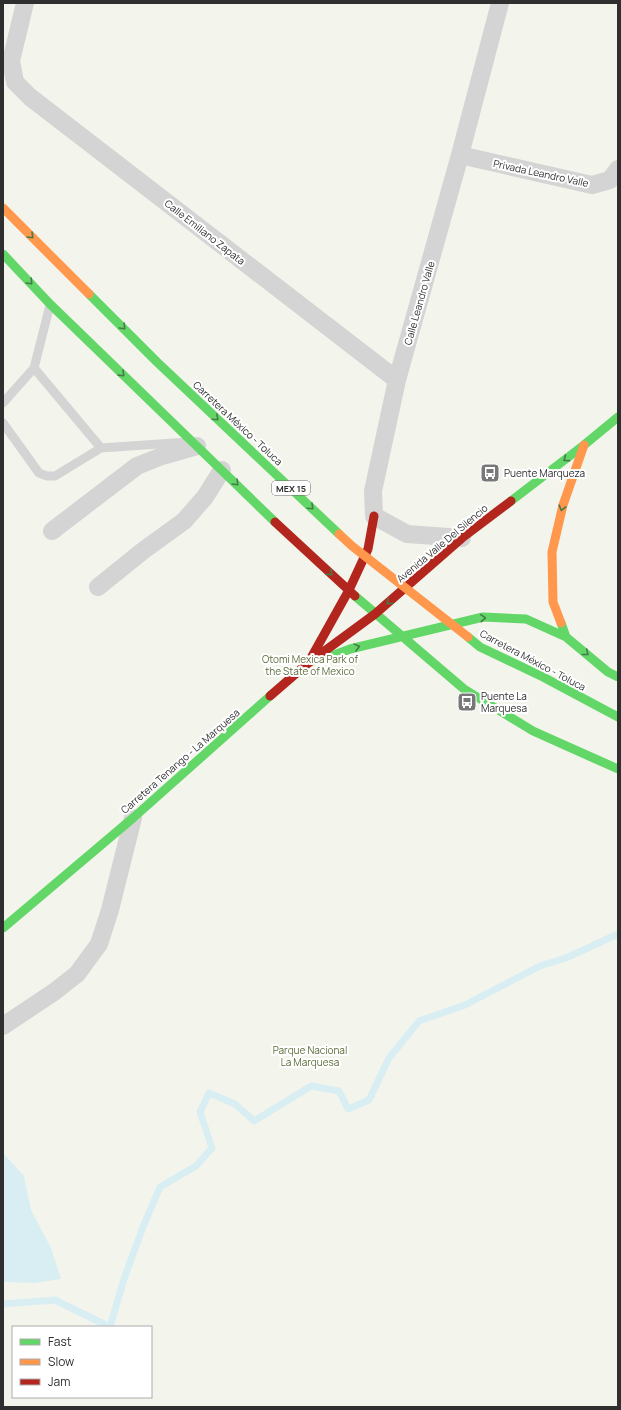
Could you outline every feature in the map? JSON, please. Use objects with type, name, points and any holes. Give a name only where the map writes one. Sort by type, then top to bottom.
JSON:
[{"type":"main road","name":"Carretera México - Toluca","points":[[3,208],[157,362],[352,546],[480,647],[543,677],[618,717]]},
{"type":"main road","points":[[3,254],[50,304],[279,526],[375,614],[464,689],[533,731],[618,769]]},
{"type":"main road","name":"Avenida Valle Del Silencio","points":[[375,614],[462,538],[584,445],[618,417]]},
{"type":"main road","points":[[566,638],[553,602],[552,552],[563,505],[584,445]]},
{"type":"main road","points":[[307,664],[349,590],[368,549],[374,516]]},
{"type":"main road","name":"Carretera Tenango - La Marquesa","points":[[3,928],[132,818],[307,664],[375,614]]},
{"type":"main road","points":[[307,664],[350,649],[483,617],[526,620],[566,638],[608,672],[618,677]]},
{"type":"street","name":"Calle Emiliano Zapata","points":[[25,3],[11,61],[15,82],[30,97],[397,380]]},
{"type":"street","name":"Calle Leandro Valle","points":[[374,516],[373,491],[397,380],[460,155],[500,3]]},
{"type":"street","name":"Privada Leandro Valle","points":[[460,155],[592,184],[610,180],[618,169]]},
{"type":"street","points":[[52,531],[137,466],[195,444]]},
{"type":"street","points":[[98,587],[144,550],[184,521],[205,497],[222,470]]},
{"type":"street","points":[[374,516],[407,534],[462,538]]},
{"type":"street","points":[[3,1026],[54,992],[77,974],[99,944],[110,910],[132,818]]},
{"type":"lane","points":[[3,403],[34,368],[50,304]]},
{"type":"lane","points":[[34,368],[101,448]]},
{"type":"lane","points":[[3,423],[39,473],[47,476],[55,476],[101,448],[195,444]]},
{"type":"green space","name":"Parque Nacional La Marquesa","points":[[3,3],[618,3],[618,1407],[3,1407]]},
{"type":"shaded area","points":[[3,1153],[24,1176],[31,1210],[51,1248],[61,1279],[35,1283],[3,1282]]},
{"type":"waterway","points":[[110,1326],[124,1279],[143,1227],[160,1187],[196,1166],[212,1148],[200,1112],[209,1093],[235,1104],[254,1121],[311,1086],[339,1091],[348,1109],[369,1100],[389,1058],[419,1021],[465,1005],[540,966],[566,958],[618,934]]},
{"type":"waterway","points":[[3,1304],[55,1300],[108,1326]]},
{"type":"traffic: fast","points":[[3,254],[50,304],[275,522]]},
{"type":"traffic: fast","points":[[89,294],[157,362],[339,534]]},
{"type":"traffic: fast","points":[[511,501],[618,417]]},
{"type":"traffic: fast","points":[[355,596],[464,689],[533,731],[618,769]]},
{"type":"traffic: fast","points":[[329,657],[350,649],[483,617],[526,619],[566,637]]},
{"type":"traffic: fast","points":[[561,623],[566,637],[608,672],[618,677]]},
{"type":"traffic: fast","points":[[468,637],[480,647],[543,677],[618,717]]},
{"type":"traffic: fast","points":[[3,928],[133,818],[270,696]]},
{"type":"traffic: slow","points":[[3,208],[89,294]]},
{"type":"traffic: slow","points":[[561,623],[553,602],[552,552],[563,505],[584,445]]},
{"type":"traffic: slow","points":[[339,534],[352,546],[468,637]]},
{"type":"traffic: jam","points":[[375,614],[462,538],[511,501]]},
{"type":"traffic: jam","points":[[311,658],[349,590],[368,549],[374,516]]},
{"type":"traffic: jam","points":[[275,522],[355,596]]},
{"type":"traffic: jam","points":[[270,696],[307,664],[375,614]]},
{"type":"place","name":"Puente Marqueza","points":[[490,473]]},
{"type":"place","name":"Puente La Marquesa","points":[[467,702]]},
{"type":"park label","name":"Otomi Mexica Park of the State of Mexico","points":[[310,664]]}]
